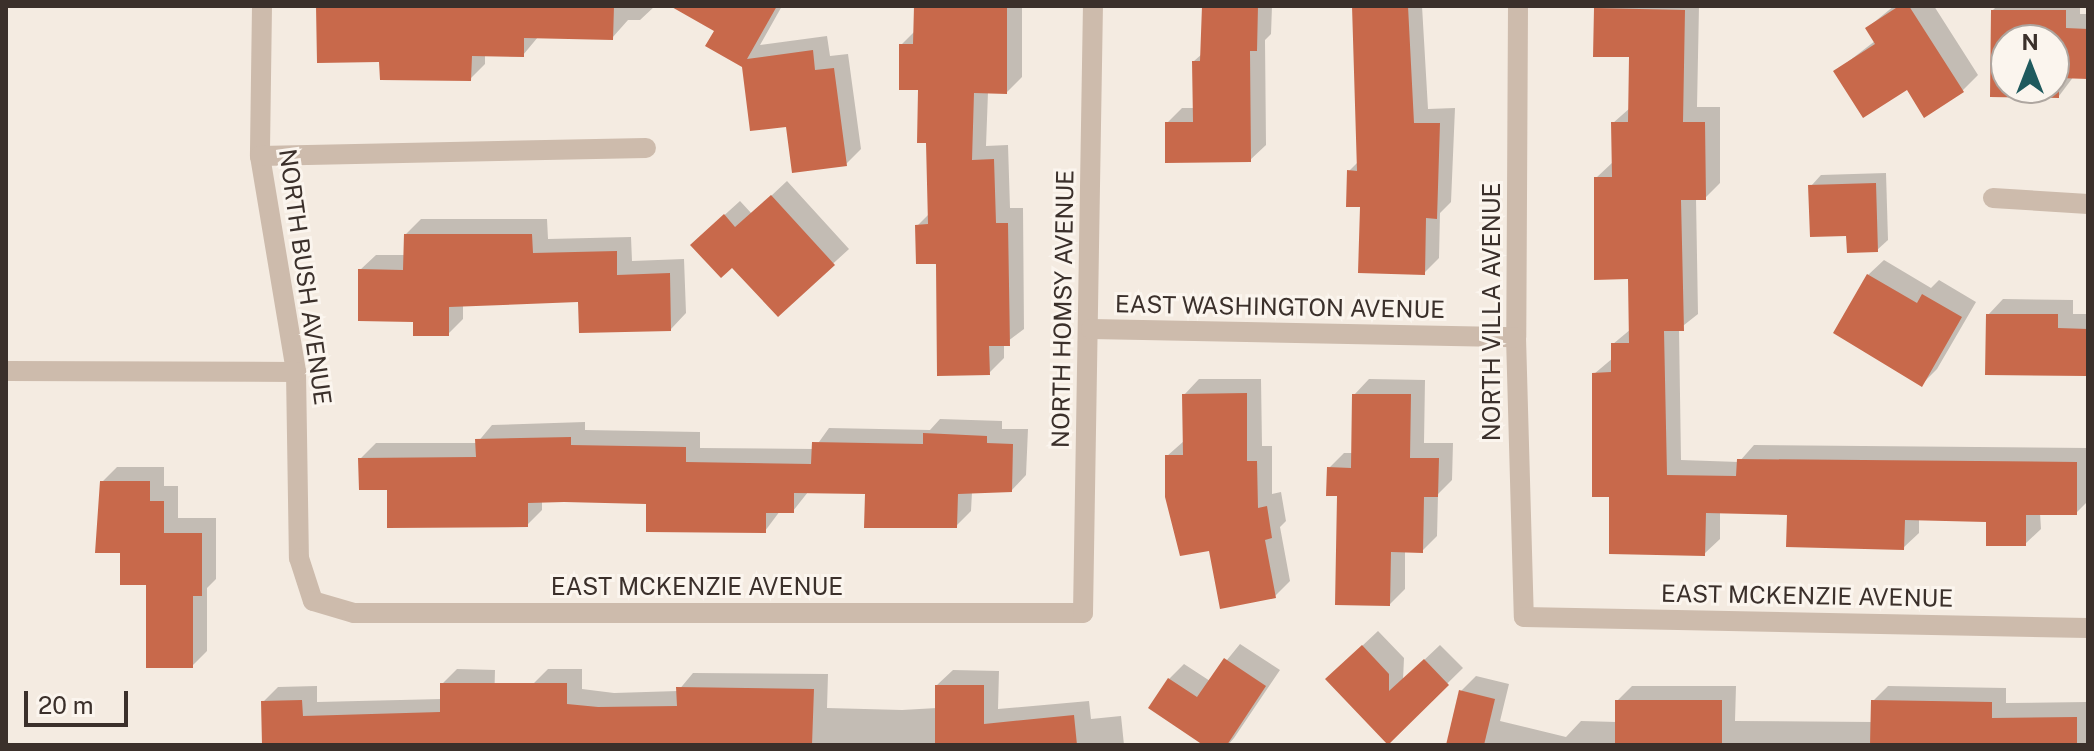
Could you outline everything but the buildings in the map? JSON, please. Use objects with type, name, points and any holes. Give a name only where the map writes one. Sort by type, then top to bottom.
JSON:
[{"type":"street","name":"NORTH BUSH AVENUE","points":[[262,6],[260,156],[296,372],[299,558],[313,601]]},
{"type":"street","name":"NORTH HOMSY AVENUE","points":[[1083,613],[1091,329],[1093,6]]},
{"type":"street","name":"NORTH VILLA AVENUE","points":[[1518,6],[1516,337],[1524,617]]},
{"type":"street","points":[[260,156],[646,148]]},
{"type":"street","points":[[1993,198],[2088,204]]},
{"type":"street","name":"EAST WASHINGTON AVENUE","points":[[1091,329],[1516,337]]},
{"type":"street","points":[[6,371],[296,372]]},
{"type":"street","name":"EAST MCKENZIE AVENUE","points":[[313,601],[354,613],[1083,613]]},
{"type":"street","name":"EAST MCKENZIE AVENUE","points":[[1524,617],[2088,628]]}]
